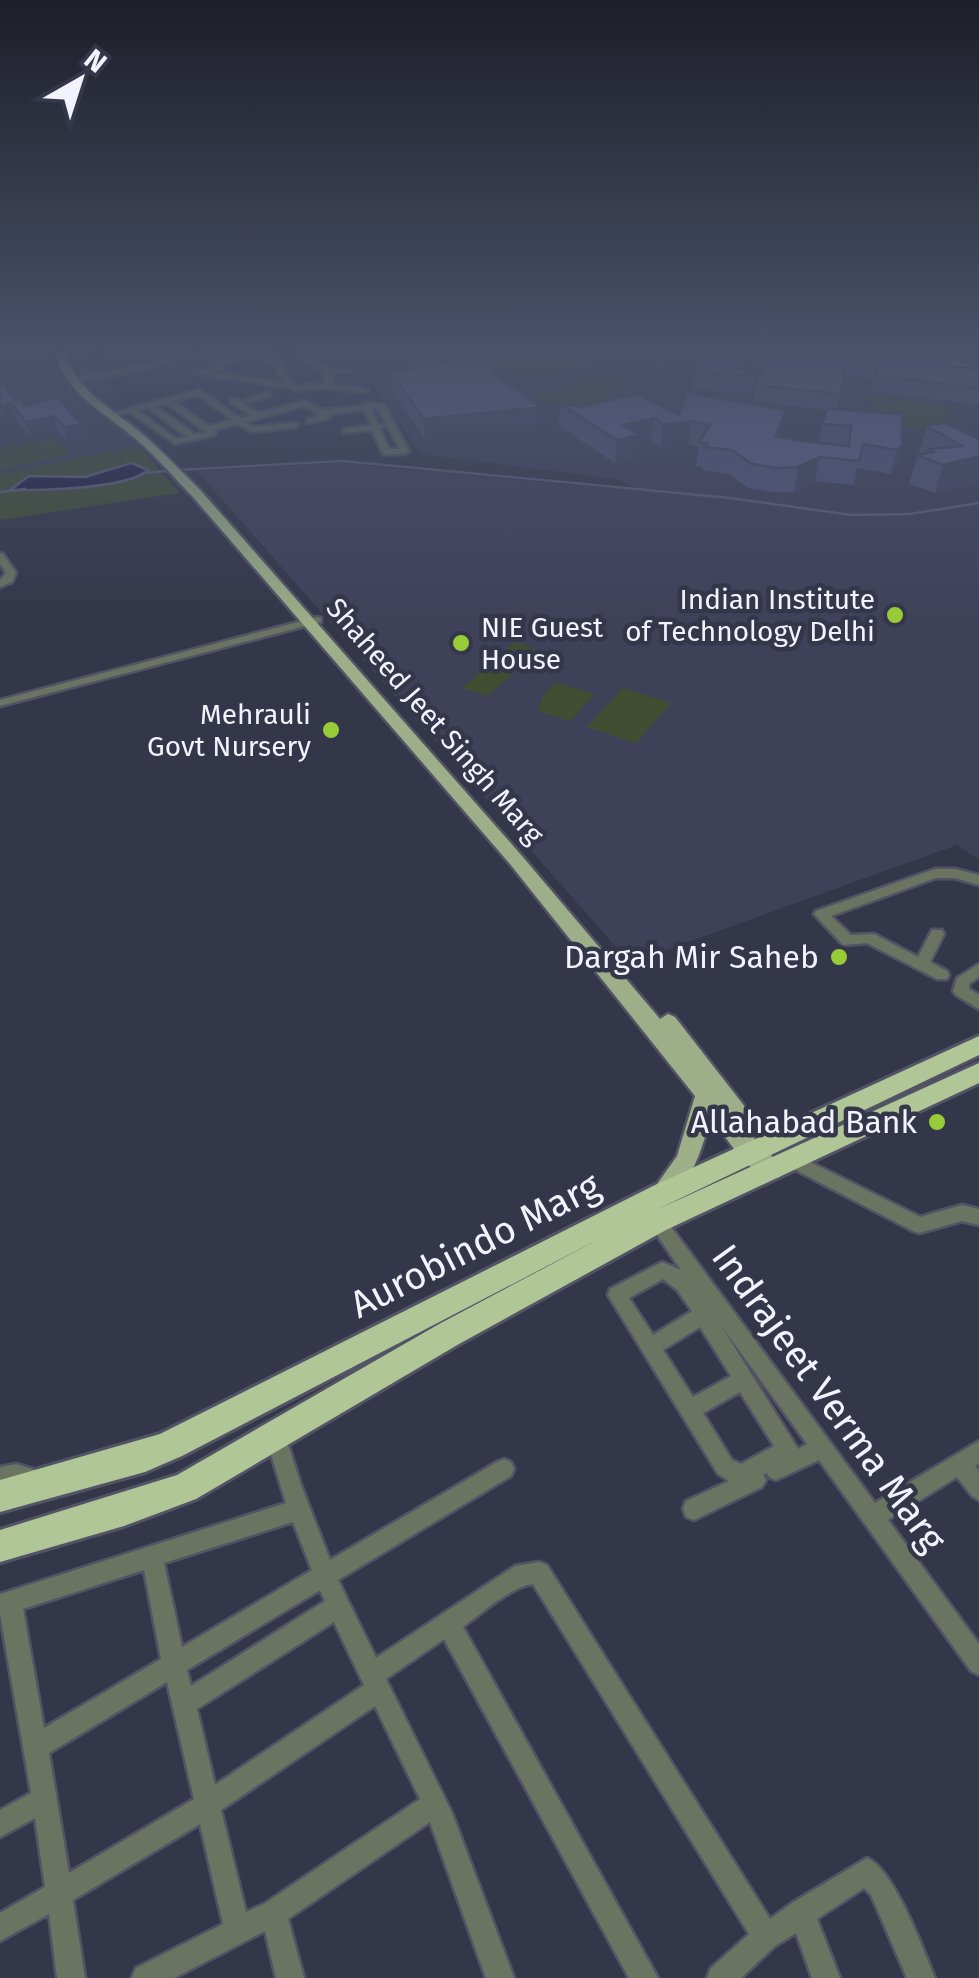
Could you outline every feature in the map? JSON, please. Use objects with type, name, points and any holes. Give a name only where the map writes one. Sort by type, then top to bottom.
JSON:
[{"type":"highway","name":"Aurobindo Marg","points":[[0,1546],[184,1488],[276,1438],[660,1208],[738,1183],[771,1158],[979,1046]]},
{"type":"highway","name":"Aurobindo Marg","points":[[0,1496],[171,1445],[660,1208],[979,1072]]},
{"type":"main road","name":"Shaheed Jeet Singh Marg","points":[[149,440],[180,470],[622,967],[771,1158]]},
{"type":"main road","name":"Shaheed Jeet Singh Marg","points":[[313,622],[599,957],[706,1096],[771,1158]]},
{"type":"main road","points":[[660,1208],[687,1160],[706,1096]]},
{"type":"street","points":[[369,440],[372,446]]},
{"type":"street","points":[[381,440],[386,452],[404,451],[399,440]]},
{"type":"street","points":[[0,556],[11,574],[0,584]]},
{"type":"street","points":[[0,703],[313,622]]},
{"type":"street","points":[[942,976],[869,938],[848,940],[816,908],[935,874],[955,873],[979,880]]},
{"type":"street","points":[[921,965],[936,934]]},
{"type":"street","points":[[979,969],[962,982],[960,992],[979,1003]]},
{"type":"street","points":[[771,1158],[919,1225],[962,1214],[979,1217]]},
{"type":"street","name":"Indrajeet Verma Marg","points":[[660,1208],[713,1318],[822,1448],[979,1663]]},
{"type":"street","points":[[662,1270],[670,1270],[713,1318],[786,1441],[786,1454],[741,1476],[733,1474],[650,1347],[617,1295],[662,1270]]},
{"type":"street","points":[[650,1347],[713,1318]]},
{"type":"street","points":[[690,1410],[746,1379]]},
{"type":"street","points":[[276,1438],[298,1510],[374,1683],[435,1804],[500,1978]]},
{"type":"street","points":[[694,1509],[822,1448]]},
{"type":"street","points":[[872,1517],[979,1451]]},
{"type":"street","points":[[960,1463],[979,1488]]},
{"type":"street","points":[[36,1746],[504,1469]]},
{"type":"street","points":[[0,1477],[16,1474],[52,1482]]},
{"type":"street","points":[[71,1978],[36,1746],[5,1603],[298,1510]]},
{"type":"street","points":[[152,1557],[238,1932]]},
{"type":"street","points":[[0,1928],[209,1804],[449,1625],[531,1571],[543,1577],[766,1937]]},
{"type":"street","points":[[185,1703],[340,1605]]},
{"type":"street","points":[[449,1625],[644,1978]]},
{"type":"street","points":[[0,1824],[45,1799]]},
{"type":"street","points":[[146,1978],[273,1913],[435,1804]]},
{"type":"street","points":[[724,1977],[766,1937],[863,1871],[871,1872],[921,1978]]},
{"type":"street","points":[[800,1912],[826,1978]]},
{"type":"street","points":[[273,1913],[290,1978]]},
{"type":"shaded area","points":[[0,440],[133,440],[139,446],[0,474]]},
{"type":"shaded area","points":[[412,440],[979,440],[979,860],[957,845],[630,963],[197,471],[339,463],[639,491],[617,479],[421,454]]},
{"type":"shaded area","points":[[131,463],[148,470],[103,485],[10,490],[29,476],[85,477]]},
{"type":"green space","points":[[59,440],[70,455],[0,469],[0,449]]},
{"type":"green space","points":[[139,446],[180,493],[0,520],[0,474]]},
{"type":"green space","points":[[515,642],[539,650],[488,696],[462,688]]},
{"type":"green space","points":[[556,682],[595,694],[570,721],[538,711],[542,697]]},
{"type":"green space","points":[[623,688],[671,703],[636,743],[587,727]]},
{"type":"building","points":[[798,440],[849,446],[850,440],[902,440],[902,446],[897,450],[863,444],[859,461],[820,457],[798,467],[777,468],[752,464],[732,450],[705,447],[708,443],[699,442]]},
{"type":"building","points":[[952,440],[979,440],[979,456],[943,465],[917,455],[934,452],[930,449],[962,446]]},
{"type":"waterway","points":[[178,470],[343,461],[730,498],[851,515],[910,514],[979,503]]},
{"type":"waterway","points":[[143,473],[168,471]]},
{"type":"waterway","points":[[0,492],[25,489]]},
{"type":"place","name":"Indian Institute of Technology Delhi","points":[[895,615]]},
{"type":"place","name":"NIE Guest House","points":[[461,643]]},
{"type":"place","name":"Mehrauli Govt Nursery","points":[[331,730]]},
{"type":"place","name":"Dargah Mir Saheb","points":[[839,957]]},
{"type":"place","name":"Allahabad Bank","points":[[937,1122]]}]
